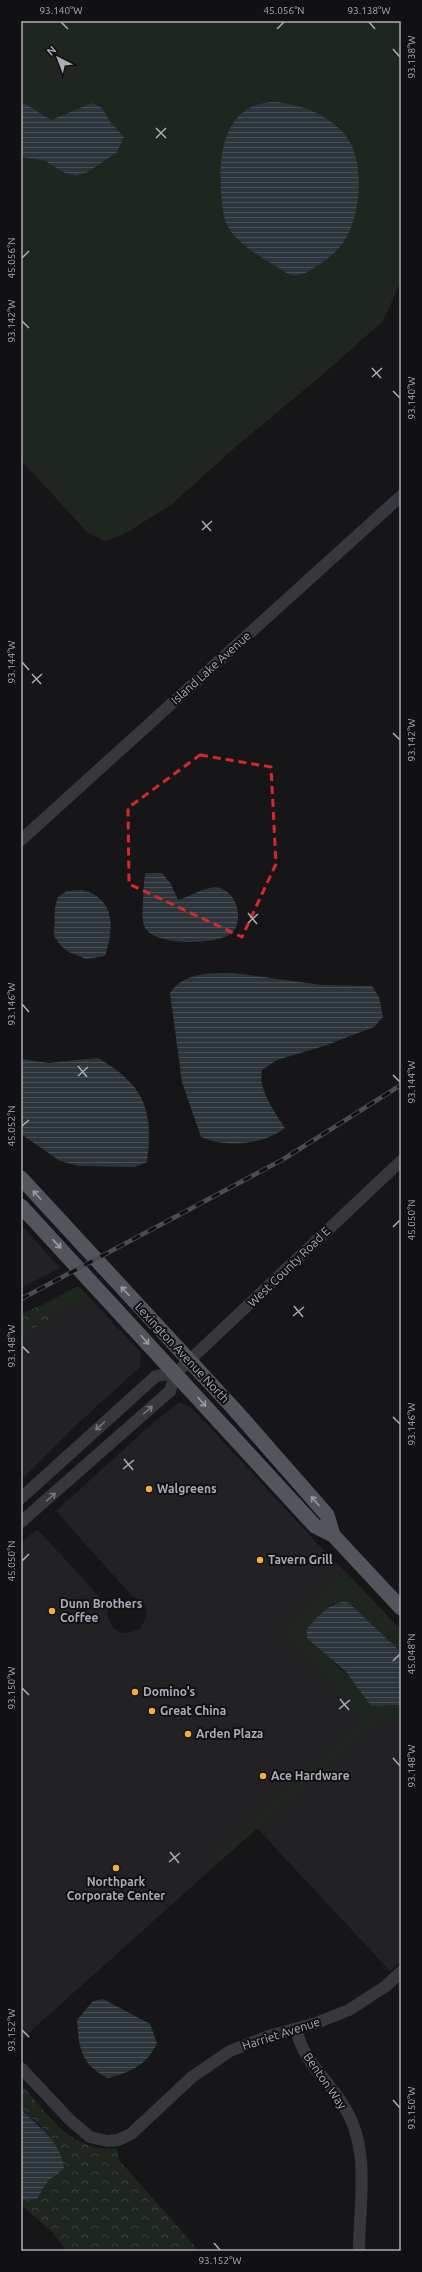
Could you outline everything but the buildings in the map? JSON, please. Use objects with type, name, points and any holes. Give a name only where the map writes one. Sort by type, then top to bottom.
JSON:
[{"type":"main road","name":"Lexington Avenue North","points":[[21,1178],[190,1360],[327,1515],[333,1535]]},
{"type":"main road","name":"Lexington Avenue North","points":[[21,1206],[315,1526],[333,1535],[401,1608]]},
{"type":"street","name":"Island Lake Avenue","points":[[21,840],[401,496]]},
{"type":"street","name":"West County Road E","points":[[21,1522],[170,1391],[176,1373],[401,1161]]},
{"type":"street","points":[[21,1498],[156,1376],[176,1373]]},
{"type":"street","name":"Harriet Avenue","points":[[21,2068],[71,2121],[90,2137],[107,2141],[118,2140],[131,2134],[192,2077],[230,2051],[269,2036],[296,2029],[349,2010],[386,1986],[401,1972]]},
{"type":"street","name":"Benton Way","points":[[296,2029],[309,2062],[342,2103],[358,2135],[363,2178],[359,2251]]},
{"type":"highlighted area","points":[[200,755],[271,767],[276,864],[242,937],[129,884],[128,808]]},
{"type":"shaded area","points":[[277,102],[287,103],[315,112],[332,122],[346,136],[352,146],[358,172],[358,201],[355,215],[346,238],[337,250],[326,260],[300,275],[288,274],[249,249],[235,237],[225,219],[223,208],[221,168],[227,135],[234,122],[244,111],[259,104]]},
{"type":"shaded area","points":[[24,103],[51,120],[92,103],[102,108],[111,123],[124,137],[117,152],[88,172],[76,176],[65,173],[45,161],[22,157],[21,104]]},
{"type":"shaded area","points":[[145,873],[162,873],[171,884],[178,900],[210,888],[218,888],[225,891],[231,896],[238,910],[237,925],[233,932],[215,940],[187,942],[159,938],[149,932],[144,925],[143,920]]},
{"type":"shaded area","points":[[82,890],[93,894],[107,907],[111,925],[105,956],[86,959],[69,952],[61,946],[54,936],[55,907],[58,897],[67,891]]},
{"type":"shaded area","points":[[216,973],[234,973],[322,985],[372,986],[379,997],[383,1017],[374,1027],[324,1046],[277,1060],[262,1070],[261,1078],[265,1093],[272,1108],[285,1128],[276,1134],[255,1141],[244,1143],[222,1143],[201,1137],[182,1082],[170,993],[176,986],[190,977]]},
{"type":"shaded area","points":[[98,1058],[114,1068],[136,1089],[147,1113],[149,1143],[147,1162],[135,1167],[79,1166],[60,1161],[21,1134],[21,1059],[49,1063]]},
{"type":"shaded area","points":[[21,1225],[60,1268],[21,1288]]},
{"type":"shaded area","points":[[90,1298],[141,1353],[140,1367],[74,1427],[21,1480],[21,1337],[58,1314]]},
{"type":"shaded area","name":"Arden Plaza","points":[[180,1402],[192,1409],[205,1422],[328,1555],[348,1574],[345,1574],[333,1581],[282,1630],[283,1634],[362,1720],[211,1856],[217,1864],[21,2040],[21,1543],[36,1530],[39,1531],[109,1607],[107,1616],[113,1628],[122,1633],[128,1633],[140,1629],[147,1615],[145,1605],[132,1596],[56,1511],[155,1421]]},
{"type":"shaded area","points":[[345,1602],[349,1603],[401,1652],[401,1705],[371,1706],[346,1672],[307,1638],[307,1629],[319,1615],[333,1605]]},
{"type":"shaded area","points":[[390,1719],[401,1720],[401,1961],[390,1971],[257,1828],[377,1723]]},
{"type":"shaded area","points":[[103,1999],[150,2024],[157,2043],[153,2051],[143,2062],[131,2070],[108,2078],[99,2073],[86,2061],[80,2047],[77,2020],[93,2001]]},
{"type":"shaded area","points":[[21,2110],[42,2129],[54,2143],[59,2151],[64,2168],[48,2181],[37,2199],[24,2200],[21,2198]]},
{"type":"green space","points":[[21,21],[401,21],[401,281],[383,321],[321,376],[239,444],[172,504],[123,535],[104,541],[87,532],[21,460]]},
{"type":"green space","points":[[78,1286],[90,1298],[58,1314],[46,1312],[42,1305]]},
{"type":"green space","points":[[42,1305],[46,1312],[58,1314],[21,1337],[21,1314]]},
{"type":"green space","points":[[348,1574],[401,1630],[401,1652],[349,1603],[334,1603],[307,1629],[336,1665],[352,1679],[371,1706],[401,1705],[401,1720],[390,1719],[377,1723],[217,1864],[211,1856],[362,1720],[283,1634],[282,1630],[333,1581],[342,1575]]},
{"type":"green space","points":[[21,2084],[51,2119],[62,2130],[74,2138],[87,2145],[101,2148],[117,2148],[119,2160],[199,2251],[66,2251],[53,2233],[21,2205],[21,2198],[24,2200],[37,2199],[63,2160],[41,2126],[21,2110]]},
{"type":"railway","points":[[21,1299],[282,1160],[401,1085]]},
{"type":"place","name":"Walgreens","points":[[149,1489]]},
{"type":"place","name":"Tavern Grill","points":[[260,1560]]},
{"type":"place","name":"Dunn Brothers Coffee","points":[[52,1611]]},
{"type":"place","name":"Domino's","points":[[135,1692]]},
{"type":"place","name":"Great China","points":[[152,1711]]},
{"type":"place","name":"Arden Plaza","points":[[188,1734]]},
{"type":"place","name":"Ace Hardware","points":[[263,1776]]},
{"type":"place","name":"Northpark Corporate Center","points":[[116,1868]]}]
